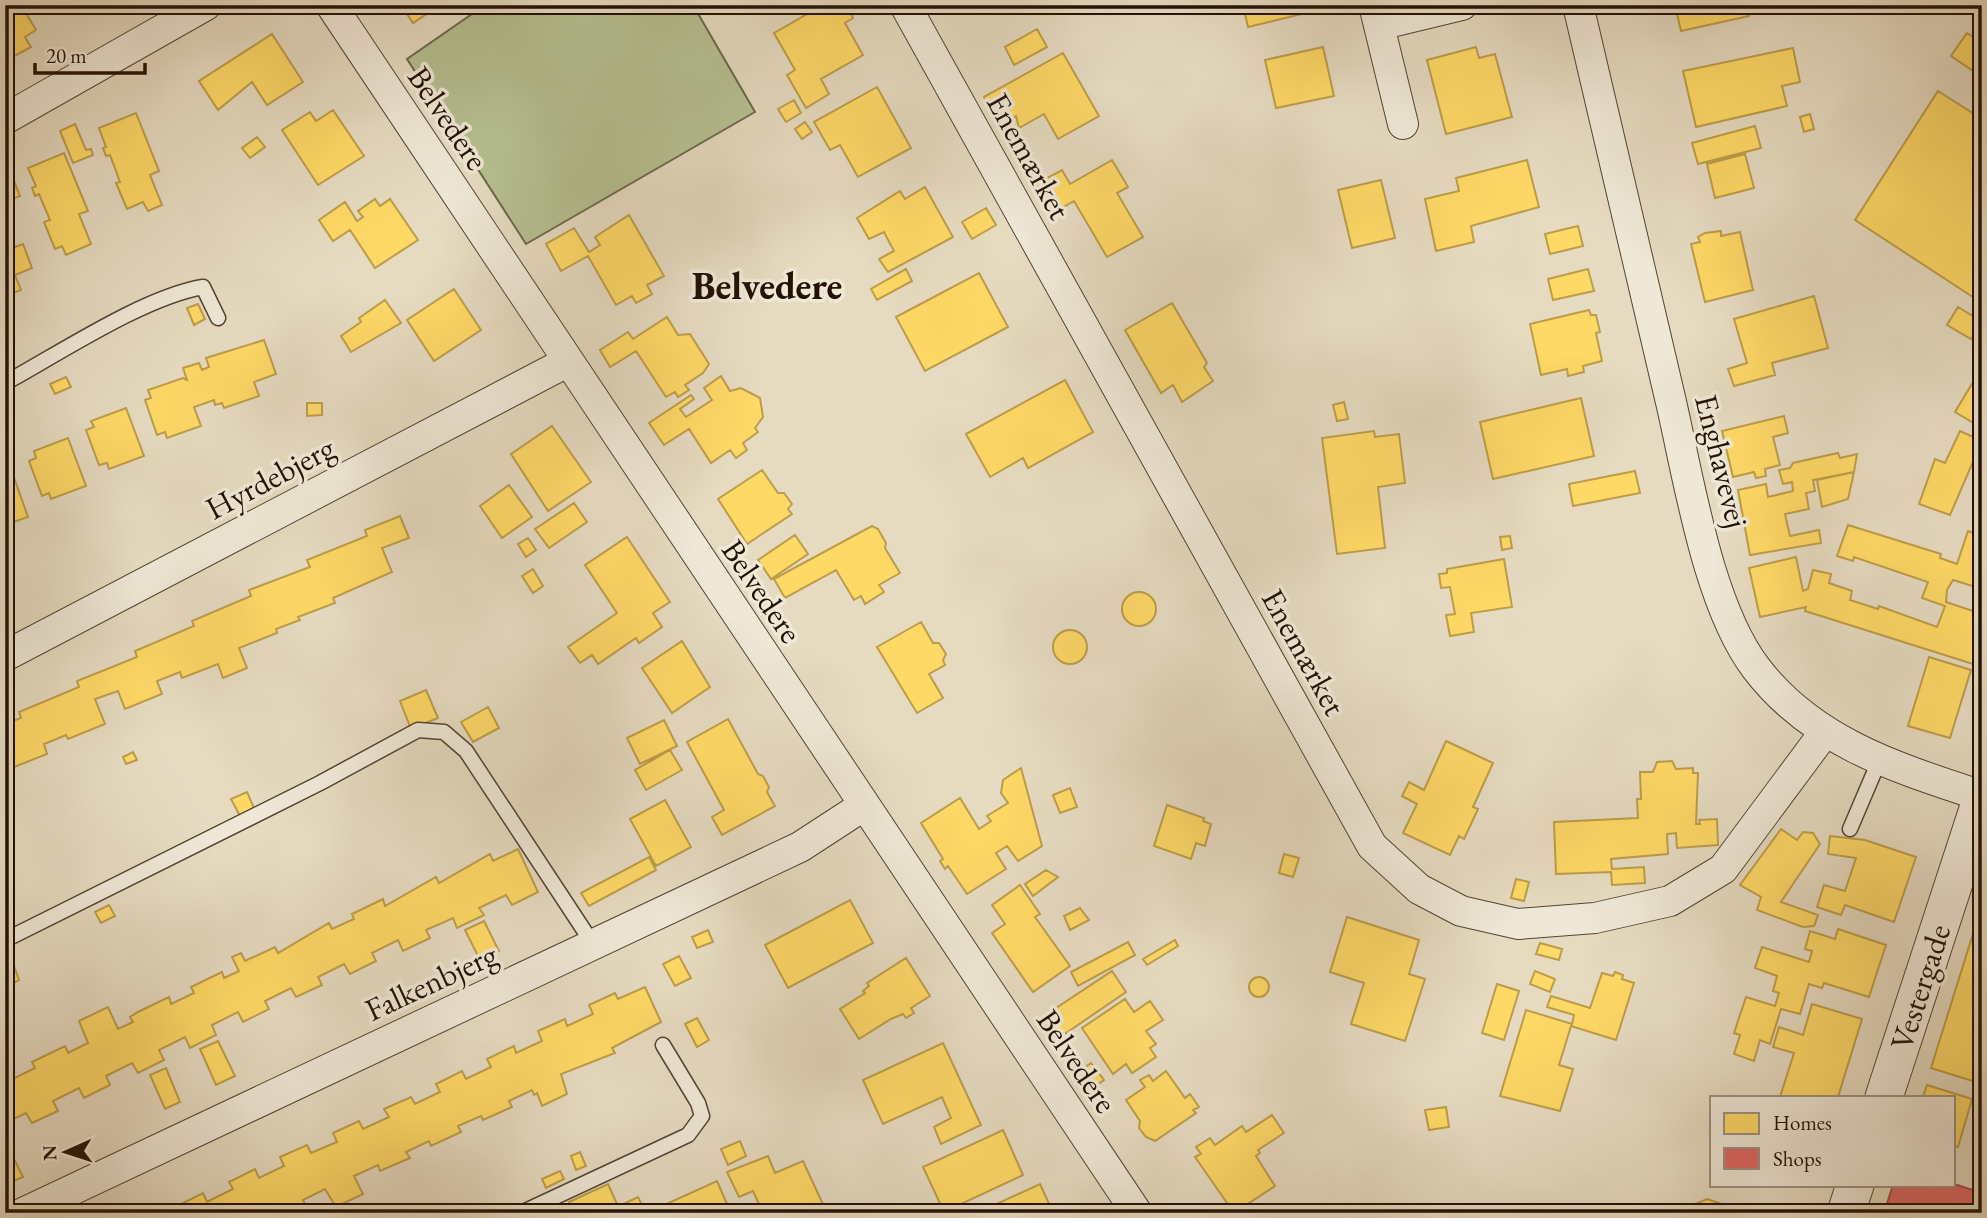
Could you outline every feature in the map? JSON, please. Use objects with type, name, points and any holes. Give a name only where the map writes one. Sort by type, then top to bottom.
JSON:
[{"type":"street","points":[[5,119],[206,5]]},
{"type":"street","name":"Belvedere","points":[[331,5],[1137,1213]]},
{"type":"street","name":"Enemærket","points":[[905,5],[1372,846],[1419,889],[1461,911],[1518,924],[1595,918],[1670,901],[1723,869],[1824,733]]},
{"type":"street","points":[[1403,124],[1376,15],[1462,5]]},
{"type":"street","name":"Enghavevej","points":[[1578,5],[1692,492],[1721,602],[1736,635],[1756,668],[1790,705],[1824,733],[1879,761],[1982,796]]},
{"type":"street","name":"Hyrdebjerg","points":[[5,656],[567,362]]},
{"type":"street","name":"Vestergade","points":[[1884,1096],[1982,796]]},
{"type":"street","name":"Falkenbjerg","points":[[23,1213],[800,847],[863,806]]},
{"type":"street","points":[[1846,1213],[1855,1186]]},
{"type":"lane","points":[[5,383],[156,302],[185,290],[203,287],[218,318]]},
{"type":"lane","points":[[5,940],[320,783],[418,730],[444,732],[466,751],[593,944]]},
{"type":"lane","points":[[1850,829],[1879,761]]},
{"type":"lane","points":[[521,1213],[688,1135],[702,1116],[698,1102],[663,1045]]},
{"type":"green space","points":[[485,5],[693,5],[755,112],[526,244],[407,59]]},
{"type":"building: Homes","points":[[5,5],[21,5],[36,30],[25,37],[31,47],[5,61]]},
{"type":"building: Homes","points":[[401,5],[440,5],[413,23]]},
{"type":"building: Homes","points":[[823,5],[846,5],[853,18],[845,23],[863,55],[821,79],[829,94],[806,108],[787,75],[795,70],[774,33]]},
{"type":"building: Homes","points":[[1243,5],[1309,5],[1310,12],[1248,27]]},
{"type":"building: Homes","points":[[1675,5],[1747,5],[1749,16],[1681,31]]},
{"type":"building: Homes","points":[[1037,29],[1047,47],[1014,65],[1005,47]]},
{"type":"building: Homes","points":[[1967,33],[1982,43],[1982,77],[1951,56]]},
{"type":"building: Homes","points":[[272,34],[303,82],[267,105],[252,82],[218,110],[199,81]]},
{"type":"building: Homes","points":[[1323,47],[1334,96],[1276,108],[1265,60]]},
{"type":"building: Homes","points":[[1476,47],[1479,58],[1495,54],[1512,117],[1446,134],[1427,60]]},
{"type":"building: Homes","points":[[1793,48],[1800,82],[1782,86],[1787,106],[1696,127],[1683,71]]},
{"type":"building: Homes","points":[[1063,53],[1099,116],[1058,139],[1044,114],[1019,128],[1016,116],[1000,125],[984,97]]},
{"type":"building: Homes","points":[[877,87],[911,148],[858,177],[840,145],[830,150],[814,122]]},
{"type":"building: Homes","points":[[1938,91],[1982,119],[1982,303],[1855,220]]},
{"type":"building: Homes","points":[[794,100],[801,113],[786,122],[778,109]]},
{"type":"building: Homes","points":[[333,110],[364,156],[318,185],[282,130],[310,112],[316,121]]},
{"type":"building: Homes","points":[[136,113],[159,171],[150,175],[162,205],[148,211],[143,202],[127,209],[116,183],[120,182],[110,155],[106,156],[103,148],[106,147],[99,128]]},
{"type":"building: Homes","points":[[1810,114],[1814,129],[1804,132],[1800,117]]},
{"type":"building: Homes","points":[[805,122],[812,132],[802,139],[795,129]]},
{"type":"building: Homes","points":[[75,124],[86,150],[91,149],[93,155],[73,163],[60,131]]},
{"type":"building: Homes","points":[[1755,126],[1761,148],[1698,164],[1692,143]]},
{"type":"building: Homes","points":[[257,137],[265,147],[250,158],[242,148]]},
{"type":"building: Homes","points":[[64,153],[88,211],[79,214],[91,244],[66,255],[62,246],[55,249],[44,222],[50,220],[39,194],[35,196],[32,188],[36,186],[28,168]]},
{"type":"building: Homes","points":[[1745,154],[1754,188],[1715,198],[1707,164]]},
{"type":"building: Homes","points":[[5,159],[20,196],[5,202]]},
{"type":"building: Homes","points":[[1112,160],[1128,187],[1117,193],[1143,237],[1107,257],[1074,201],[1053,213],[1036,184],[1062,170],[1070,184]]},
{"type":"building: Homes","points":[[1527,160],[1539,207],[1471,226],[1474,242],[1436,251],[1425,199],[1459,191],[1456,178]]},
{"type":"building: Homes","points":[[1381,180],[1395,238],[1352,248],[1338,190]]},
{"type":"building: Homes","points":[[925,187],[953,237],[888,272],[879,259],[894,251],[884,232],[869,239],[857,218],[900,191],[905,199]]},
{"type":"building: Homes","points":[[375,199],[380,206],[390,199],[418,240],[375,268],[350,230],[333,241],[319,220],[345,202],[357,221],[363,217],[358,211]]},
{"type":"building: Homes","points":[[986,208],[996,225],[972,239],[962,222]]},
{"type":"building: Homes","points":[[629,215],[664,276],[647,285],[652,294],[636,303],[632,296],[616,305],[588,256],[561,271],[546,244],[574,228],[589,252],[600,245],[595,237]]},
{"type":"building: Homes","points":[[5,223],[15,247],[23,244],[32,268],[15,275],[21,290],[5,296]]},
{"type":"building: Homes","points":[[1578,226],[1583,246],[1550,254],[1545,234]]},
{"type":"building: Homes","points":[[1721,231],[1721,236],[1740,232],[1753,290],[1705,302],[1691,244],[1700,242],[1698,237],[1705,233]]},
{"type":"building: Homes","points":[[906,269],[912,281],[877,300],[871,289]]},
{"type":"building: Homes","points":[[1588,269],[1594,291],[1553,300],[1548,279]]},
{"type":"building: Homes","points":[[979,273],[1008,327],[925,371],[896,317]]},
{"type":"building: Homes","points":[[454,289],[481,330],[434,361],[407,320]]},
{"type":"building: Homes","points":[[1814,296],[1828,348],[1772,363],[1775,375],[1734,386],[1728,369],[1747,363],[1734,319]]},
{"type":"building: Homes","points":[[385,300],[401,323],[351,352],[341,336],[361,322],[359,318]]},
{"type":"building: Homes","points":[[1172,303],[1207,363],[1204,367],[1213,381],[1182,402],[1173,385],[1161,393],[1125,330]]},
{"type":"building: Homes","points":[[198,304],[205,319],[194,325],[187,308]]},
{"type":"building: Homes","points":[[1958,307],[1981,321],[1971,339],[1947,325]]},
{"type":"building: Homes","points":[[1589,310],[1591,315],[1596,315],[1600,332],[1596,333],[1602,361],[1583,366],[1584,372],[1568,376],[1567,369],[1541,375],[1530,324]]},
{"type":"building: Homes","points":[[667,317],[678,335],[690,334],[709,364],[703,373],[685,385],[689,390],[678,397],[675,392],[666,397],[636,351],[610,367],[600,350],[628,332],[633,339]]},
{"type":"building: Homes","points":[[264,340],[276,374],[254,382],[259,396],[224,408],[222,403],[215,405],[214,400],[194,407],[201,426],[167,438],[165,432],[157,435],[145,400],[151,398],[148,390],[183,378],[187,380],[183,368],[199,363],[202,370],[209,367],[206,358]]},
{"type":"building: Homes","points":[[1982,367],[1982,428],[1955,412]]},
{"type":"building: Homes","points":[[721,376],[730,391],[741,388],[760,398],[763,417],[755,428],[758,432],[743,443],[747,450],[736,458],[730,450],[711,463],[689,429],[664,445],[649,423],[691,395],[694,399],[680,409],[686,417],[712,400],[704,388]]},
{"type":"building: Homes","points":[[66,377],[71,387],[55,394],[50,384]]},
{"type":"building: Homes","points":[[1065,380],[1093,432],[1028,468],[1023,458],[990,477],[966,434]]},
{"type":"building: Homes","points":[[1581,398],[1594,456],[1493,479],[1480,422]]},
{"type":"building: Homes","points":[[1344,402],[1348,419],[1337,421],[1333,405]]},
{"type":"building: Homes","points":[[307,403],[322,403],[322,415],[307,416]]},
{"type":"building: Homes","points":[[126,408],[144,456],[109,469],[107,463],[99,465],[86,430],[94,427],[91,421]]},
{"type":"building: Homes","points":[[1784,416],[1788,433],[1773,437],[1780,465],[1765,469],[1766,476],[1756,478],[1754,472],[1733,477],[1722,431]]},
{"type":"building: Homes","points":[[552,426],[591,482],[548,511],[511,454]]},
{"type":"building: Homes","points":[[1374,431],[1375,437],[1399,434],[1405,483],[1378,487],[1385,548],[1337,554],[1322,438]]},
{"type":"building: Homes","points":[[1960,431],[1982,441],[1950,515],[1919,504],[1935,459],[1945,463]]},
{"type":"building: Homes","points":[[68,438],[86,486],[51,499],[49,493],[42,496],[29,461],[36,458],[34,451]]},
{"type":"building: Homes","points":[[1838,453],[1840,458],[1857,454],[1854,472],[1813,480],[1815,491],[1806,493],[1809,509],[1785,514],[1790,536],[1819,530],[1821,543],[1750,555],[1738,490],[1766,484],[1768,497],[1793,491],[1792,482],[1783,484],[1779,470],[1790,468],[1793,463]]},
{"type":"building: Homes","points":[[11,469],[28,517],[5,525],[5,471]]},
{"type":"building: Homes","points":[[762,470],[778,493],[784,493],[792,504],[788,509],[792,514],[747,544],[718,499]]},
{"type":"building: Homes","points":[[1635,471],[1640,493],[1573,506],[1569,484]]},
{"type":"building: Homes","points":[[1854,472],[1848,499],[1822,507],[1817,480]]},
{"type":"building: Homes","points":[[509,485],[532,517],[502,538],[480,506]]},
{"type":"building: Homes","points":[[574,503],[587,522],[549,548],[535,529]]},
{"type":"building: Homes","points":[[400,516],[409,538],[382,548],[392,572],[333,598],[335,603],[298,617],[300,620],[276,629],[277,633],[239,648],[247,668],[223,678],[218,664],[182,678],[180,672],[157,681],[162,694],[125,709],[118,691],[95,699],[105,724],[68,739],[66,735],[44,744],[47,754],[9,769],[5,759],[5,724],[21,718],[19,712],[79,687],[77,681],[137,657],[135,651],[194,626],[192,621],[251,596],[249,590],[310,567],[307,560],[367,536],[365,530]]},
{"type":"building: Homes","points":[[1848,525],[1941,554],[1940,558],[1957,564],[1968,531],[1982,536],[1982,589],[1953,580],[1947,590],[1946,602],[1982,614],[1982,642],[1973,664],[1805,611],[1806,607],[1760,617],[1749,568],[1796,557],[1803,591],[1808,589],[1813,570],[1831,574],[1829,583],[1852,591],[1850,600],[1878,609],[1879,606],[1937,627],[1945,606],[1922,598],[1928,582],[1854,557],[1853,561],[1837,556]]},
{"type":"building: Homes","points":[[872,526],[878,529],[886,543],[885,548],[900,573],[879,585],[884,592],[865,604],[861,596],[854,600],[836,570],[785,598],[774,579]]},
{"type":"building: Homes","points":[[795,535],[808,554],[771,579],[758,560]]},
{"type":"building: Homes","points":[[1510,536],[1512,548],[1502,550],[1500,537]]},
{"type":"building: Homes","points":[[627,537],[670,602],[653,613],[662,627],[639,643],[636,638],[598,664],[592,655],[580,663],[568,647],[617,613],[585,565]]},
{"type":"building: Homes","points":[[528,538],[536,550],[526,557],[518,544]]},
{"type":"building: Homes","points":[[1504,559],[1512,607],[1471,613],[1474,632],[1450,636],[1446,615],[1455,614],[1450,587],[1441,588],[1439,574],[1447,573],[1447,569]]},
{"type":"building: Homes","points":[[533,569],[543,586],[533,593],[522,576]]},
{"type":"building: Homes","points":[[1139,592],[1151,597],[1156,609],[1151,621],[1139,626],[1127,621],[1122,609],[1127,597]]},
{"type":"building: Homes","points":[[921,622],[933,643],[939,643],[946,654],[943,660],[945,665],[929,674],[943,698],[917,713],[877,647]]},
{"type":"building: Homes","points":[[1070,630],[1082,635],[1087,647],[1082,659],[1070,664],[1058,659],[1053,647],[1058,635]]},
{"type":"building: Homes","points":[[682,641],[710,687],[672,713],[642,668]]},
{"type":"building: Homes","points":[[1929,657],[1971,670],[1950,738],[1908,726]]},
{"type":"building: Homes","points":[[426,690],[438,718],[411,729],[400,701]]},
{"type":"building: Homes","points":[[488,707],[499,728],[473,742],[461,722]]},
{"type":"building: Homes","points":[[728,719],[758,774],[763,776],[769,787],[767,792],[775,806],[722,835],[712,817],[724,810],[687,742]]},
{"type":"building: Homes","points":[[664,720],[677,746],[640,764],[627,738]]},
{"type":"building: Homes","points":[[1446,741],[1493,763],[1473,807],[1478,809],[1464,839],[1459,836],[1450,855],[1403,833],[1417,804],[1402,796],[1409,782],[1424,790]]},
{"type":"building: Homes","points":[[670,750],[682,770],[646,790],[635,770]]},
{"type":"building: Homes","points":[[133,752],[137,760],[126,764],[123,757]]},
{"type":"building: Homes","points":[[1672,761],[1676,769],[1693,768],[1693,773],[1698,773],[1696,824],[1700,824],[1699,820],[1717,819],[1718,845],[1677,848],[1676,833],[1667,834],[1668,854],[1611,859],[1612,869],[1644,867],[1645,883],[1612,885],[1611,872],[1556,874],[1554,822],[1638,818],[1637,799],[1641,799],[1640,772],[1653,772],[1657,762]]},
{"type":"building: Homes","points":[[1021,768],[1042,846],[1018,861],[1007,846],[996,853],[1006,869],[967,894],[948,866],[945,869],[940,861],[943,859],[921,823],[960,798],[979,829],[991,821],[987,816],[1008,803],[1001,793],[1003,780]]},
{"type":"building: Homes","points":[[1070,788],[1077,807],[1060,813],[1053,795]]},
{"type":"building: Homes","points":[[247,792],[254,808],[240,816],[231,799]]},
{"type":"building: Homes","points":[[665,800],[691,847],[656,866],[630,819]]},
{"type":"building: Homes","points":[[1167,805],[1204,818],[1203,821],[1211,824],[1205,846],[1196,843],[1191,859],[1154,846]]},
{"type":"building: Homes","points":[[1781,829],[1797,840],[1803,832],[1813,833],[1820,844],[1781,902],[1818,915],[1814,926],[1803,927],[1757,910],[1761,897],[1740,885]]},
{"type":"building: Homes","points":[[1830,836],[1865,840],[1916,857],[1894,922],[1845,905],[1841,915],[1817,907],[1824,885],[1845,891],[1856,858],[1828,854]]},
{"type":"building: Homes","points":[[518,849],[538,892],[512,905],[506,895],[479,908],[484,915],[457,928],[453,918],[426,930],[430,938],[403,951],[398,940],[372,953],[376,961],[350,974],[344,964],[318,977],[322,985],[296,997],[291,988],[265,1001],[269,1009],[243,1022],[238,1012],[212,1025],[216,1035],[190,1048],[185,1037],[159,1050],[164,1060],[138,1073],[132,1063],[106,1076],[110,1085],[84,1098],[79,1088],[53,1101],[58,1111],[32,1123],[26,1113],[5,1123],[5,1075],[10,1072],[13,1079],[35,1068],[32,1062],[65,1046],[68,1053],[88,1043],[79,1021],[108,1007],[118,1029],[133,1022],[130,1017],[169,997],[171,1004],[194,993],[191,987],[222,972],[224,978],[239,971],[232,957],[241,953],[245,961],[275,947],[278,953],[329,923],[332,929],[354,919],[352,914],[383,899],[385,906],[436,877],[439,883],[490,854],[493,861]]},
{"type":"building: Homes","points":[[1284,854],[1299,858],[1293,877],[1279,873]]},
{"type":"building: Homes","points":[[649,857],[656,870],[589,906],[581,893]]},
{"type":"building: Homes","points":[[1046,870],[1058,877],[1033,896],[1025,884]]},
{"type":"building: Homes","points":[[1516,879],[1529,882],[1524,901],[1511,898]]},
{"type":"building: Homes","points":[[1020,885],[1040,914],[1035,917],[1070,966],[1033,992],[992,933],[1005,924],[992,905]]},
{"type":"building: Homes","points":[[850,900],[873,943],[788,988],[765,945]]},
{"type":"building: Homes","points":[[109,905],[115,916],[101,923],[95,912]]},
{"type":"building: Homes","points":[[1982,905],[1982,1073],[1979,1083],[1931,1068]]},
{"type":"building: Homes","points":[[1080,908],[1089,920],[1070,930],[1064,916]]},
{"type":"building: Homes","points":[[1347,917],[1419,940],[1409,974],[1425,979],[1405,1041],[1351,1024],[1364,983],[1330,972]]},
{"type":"building: Homes","points":[[484,921],[499,951],[480,960],[465,930]]},
{"type":"building: Homes","points":[[1838,929],[1886,945],[1869,997],[1824,983],[1822,988],[1809,984],[1800,1014],[1781,1009],[1770,1044],[1760,1040],[1754,1061],[1734,1054],[1740,1035],[1734,1033],[1746,997],[1775,1006],[1779,993],[1773,991],[1777,976],[1755,968],[1762,947],[1809,962],[1812,951],[1805,949],[1810,931],[1835,939]]},
{"type":"building: Homes","points":[[708,930],[713,942],[697,948],[692,937]]},
{"type":"building: Homes","points":[[1175,940],[1178,946],[1147,965],[1143,959]]},
{"type":"building: Homes","points":[[1128,942],[1135,955],[1078,986],[1071,972]]},
{"type":"building: Homes","points":[[1540,943],[1562,949],[1559,960],[1536,954]]},
{"type":"building: Homes","points":[[679,956],[691,978],[675,986],[663,964]]},
{"type":"building: Homes","points":[[906,958],[930,996],[911,1008],[914,1013],[906,1018],[903,1014],[891,1019],[859,1039],[840,1009],[865,993],[863,991],[869,986],[867,983]]},
{"type":"building: Homes","points":[[14,966],[19,980],[9,986],[5,970]]},
{"type":"building: Homes","points":[[1112,971],[1126,992],[1053,1042],[1038,1020]]},
{"type":"building: Homes","points":[[1535,971],[1555,979],[1550,992],[1530,984]]},
{"type":"building: Homes","points":[[1615,972],[1623,975],[1622,979],[1634,983],[1616,1040],[1571,1026],[1559,1065],[1573,1069],[1560,1111],[1500,1096],[1526,1010],[1572,1024],[1574,1015],[1547,1007],[1551,996],[1590,1008],[1602,973],[1613,976]]},
{"type":"building: Homes","points":[[1255,977],[1263,977],[1269,987],[1263,997],[1255,997],[1249,991],[1249,983]]},
{"type":"building: Homes","points":[[1497,984],[1519,991],[1504,1040],[1482,1033]]},
{"type":"building: Homes","points":[[645,987],[661,1022],[612,1048],[615,1053],[561,1074],[567,1094],[542,1106],[537,1093],[534,1095],[532,1090],[509,1101],[512,1107],[483,1120],[481,1116],[458,1126],[461,1132],[431,1146],[429,1141],[406,1152],[410,1158],[380,1171],[378,1165],[354,1176],[363,1194],[336,1207],[325,1189],[303,1200],[306,1206],[291,1213],[180,1213],[177,1206],[203,1193],[207,1202],[233,1189],[229,1182],[255,1169],[259,1178],[284,1166],[280,1157],[307,1145],[311,1153],[337,1142],[333,1133],[359,1121],[363,1129],[389,1117],[384,1109],[411,1097],[415,1104],[440,1092],[436,1084],[462,1071],[466,1079],[491,1067],[487,1059],[514,1046],[516,1053],[542,1041],[538,1031],[565,1019],[567,1026],[593,1014],[589,1005],[615,993],[618,999]]},
{"type":"building: Homes","points":[[1125,999],[1134,1012],[1150,1001],[1163,1020],[1146,1031],[1156,1044],[1150,1048],[1156,1057],[1132,1073],[1126,1064],[1113,1074],[1082,1028]]},
{"type":"building: Homes","points":[[1812,1004],[1862,1019],[1838,1096],[1780,1096],[1794,1053],[1773,1047],[1779,1027],[1803,1035]]},
{"type":"building: Homes","points":[[697,1018],[709,1040],[697,1047],[685,1024]]},
{"type":"building: Homes","points":[[218,1041],[235,1076],[216,1085],[200,1049]]},
{"type":"building: Homes","points":[[943,1043],[981,1125],[941,1144],[934,1127],[951,1118],[942,1097],[883,1124],[863,1080]]},
{"type":"building: Homes","points":[[1091,1063],[1104,1080],[1087,1092],[1074,1075]]},
{"type":"building: Homes","points":[[166,1068],[180,1102],[165,1109],[150,1075]]},
{"type":"building: Homes","points":[[1166,1071],[1185,1098],[1190,1094],[1199,1107],[1193,1110],[1196,1113],[1155,1141],[1146,1137],[1139,1128],[1140,1121],[1126,1100],[1145,1087],[1140,1080],[1149,1075],[1153,1081]]},
{"type":"building: Homes","points":[[1927,1085],[1972,1099],[1958,1147],[1955,1146],[1955,1096],[1923,1096]]},
{"type":"building: Homes","points":[[1446,1107],[1449,1127],[1429,1130],[1425,1110]]},
{"type":"building: Homes","points":[[1272,1115],[1284,1133],[1258,1150],[1260,1153],[1256,1156],[1275,1186],[1234,1213],[1195,1157],[1201,1154],[1196,1147],[1210,1138],[1215,1145],[1242,1126],[1246,1132]]},
{"type":"building: Homes","points":[[1003,1130],[1023,1175],[944,1212],[923,1167]]},
{"type":"building: Homes","points":[[5,1141],[23,1177],[5,1185]]},
{"type":"building: Homes","points":[[740,1141],[746,1156],[728,1165],[721,1149]]},
{"type":"building: Homes","points":[[580,1152],[586,1166],[576,1170],[571,1156]]},
{"type":"building: Homes","points":[[768,1156],[775,1173],[803,1161],[827,1213],[763,1213],[753,1191],[739,1197],[727,1172]]},
{"type":"building: Homes","points":[[560,1171],[564,1179],[546,1188],[542,1179]]},
{"type":"building: Homes","points":[[717,1181],[731,1213],[622,1213],[619,1206],[638,1197],[644,1209],[647,1208],[649,1212]]},
{"type":"building: Homes","points":[[608,1184],[621,1213],[594,1213],[592,1210],[575,1213],[569,1202]]},
{"type":"building: Homes","points":[[1040,1184],[1051,1208],[1040,1213],[992,1213],[990,1207]]},
{"type":"building: Homes","points":[[1707,1199],[1739,1210],[1745,1213],[1674,1213]]},
{"type":"building: Shops","points":[[1955,1184],[1982,1193],[1982,1213],[1884,1213],[1893,1186]]},
{"type":"district","name":"Belvedere","points":[[767,286]]}]
